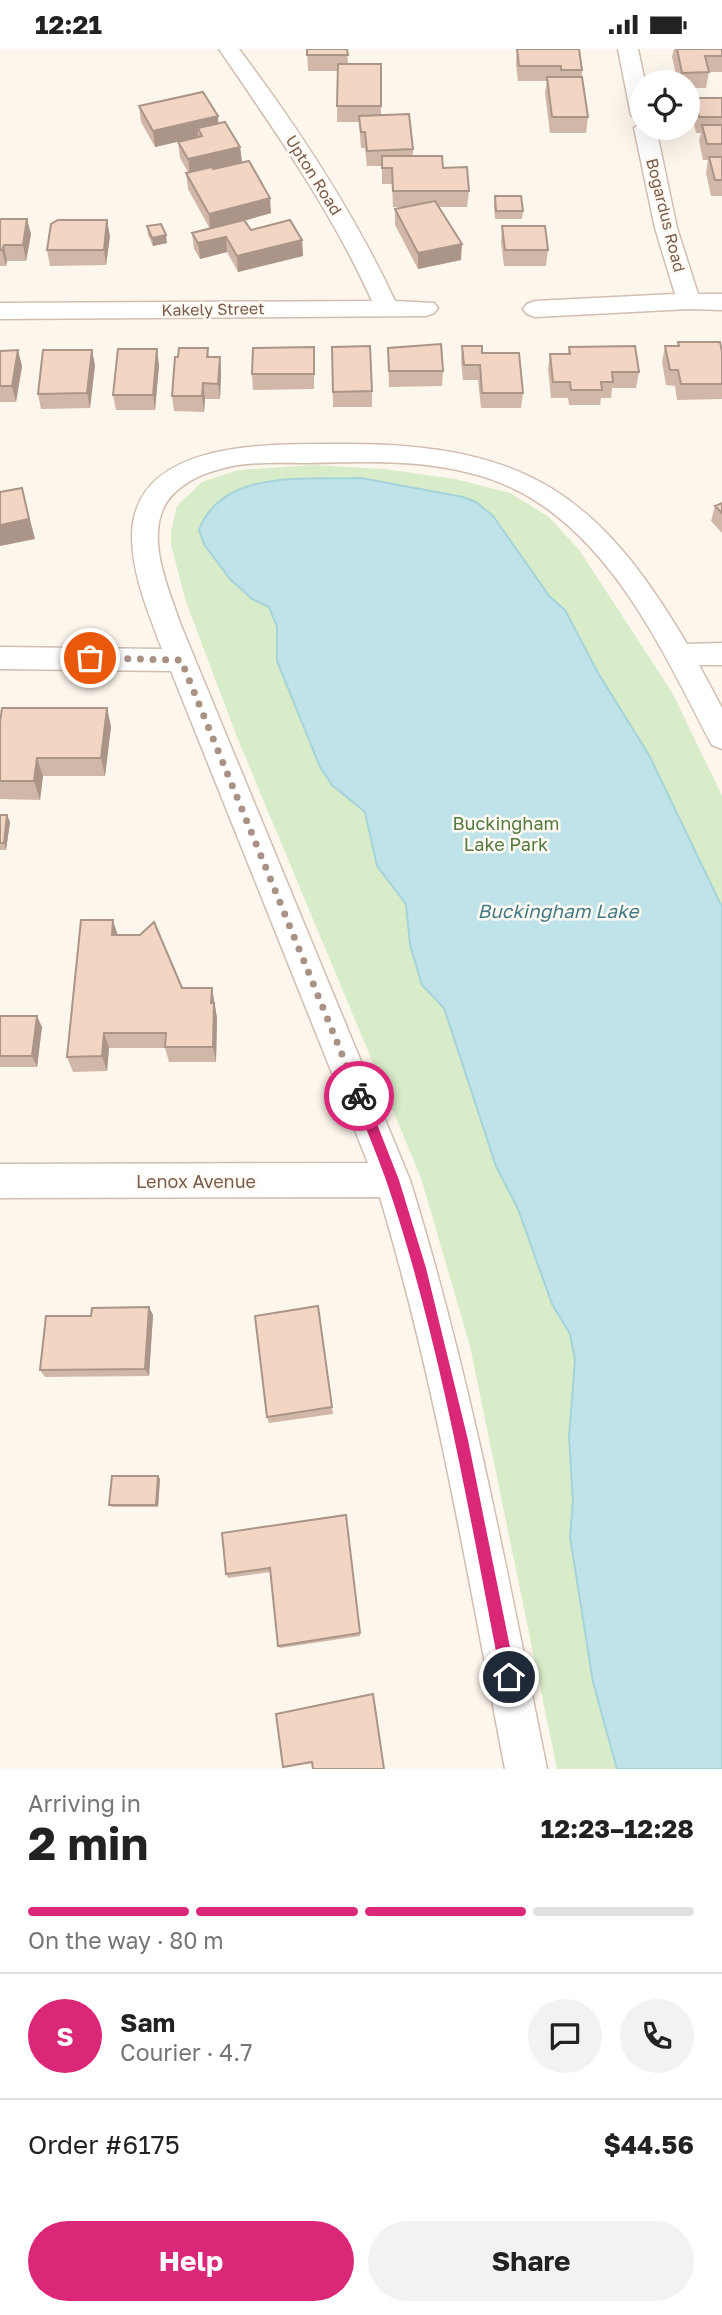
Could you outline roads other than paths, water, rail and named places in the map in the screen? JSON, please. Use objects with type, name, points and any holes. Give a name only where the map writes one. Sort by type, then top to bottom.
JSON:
[{"type":"street","name":"Upton Road","points":[[229,49],[275,113],[348,230],[387,308]]},
{"type":"street","points":[[628,49],[632,70]]},
{"type":"street","name":"Bogardus Road","points":[[648,140],[666,228],[689,301]]},
{"type":"street","points":[[535,309],[689,301],[722,302]]},
{"type":"street","name":"Kakely Street","points":[[0,311],[426,308]]},
{"type":"street","points":[[526,1769],[456,1416],[419,1268],[392,1180],[270,873],[181,660],[154,583],[146,548],[146,523],[154,503],[165,488],[195,468],[246,455],[364,453],[418,456],[493,470],[548,497],[575,517],[607,551],[645,598],[681,655],[722,737]]},
{"type":"street","points":[[681,655],[722,654]]},
{"type":"street","points":[[0,658],[181,660]]},
{"type":"street","name":"Lenox Avenue","points":[[0,1181],[392,1180]]},
{"type":"water","name":"Buckingham Lake","points":[[361,478],[463,497],[476,502],[493,516],[550,597],[565,610],[598,673],[649,755],[722,907],[722,1769],[617,1769],[593,1682],[570,1537],[573,1501],[569,1437],[575,1360],[570,1334],[552,1304],[518,1209],[496,1166],[444,1008],[422,985],[410,945],[406,904],[377,866],[365,812],[332,785],[320,767],[277,661],[277,627],[269,607],[252,599],[230,579],[204,544],[199,530],[210,510],[227,496],[246,487],[293,479]]},
{"type":"park label","name":"Buckingham Lake Park","points":[[506,834]]}]
